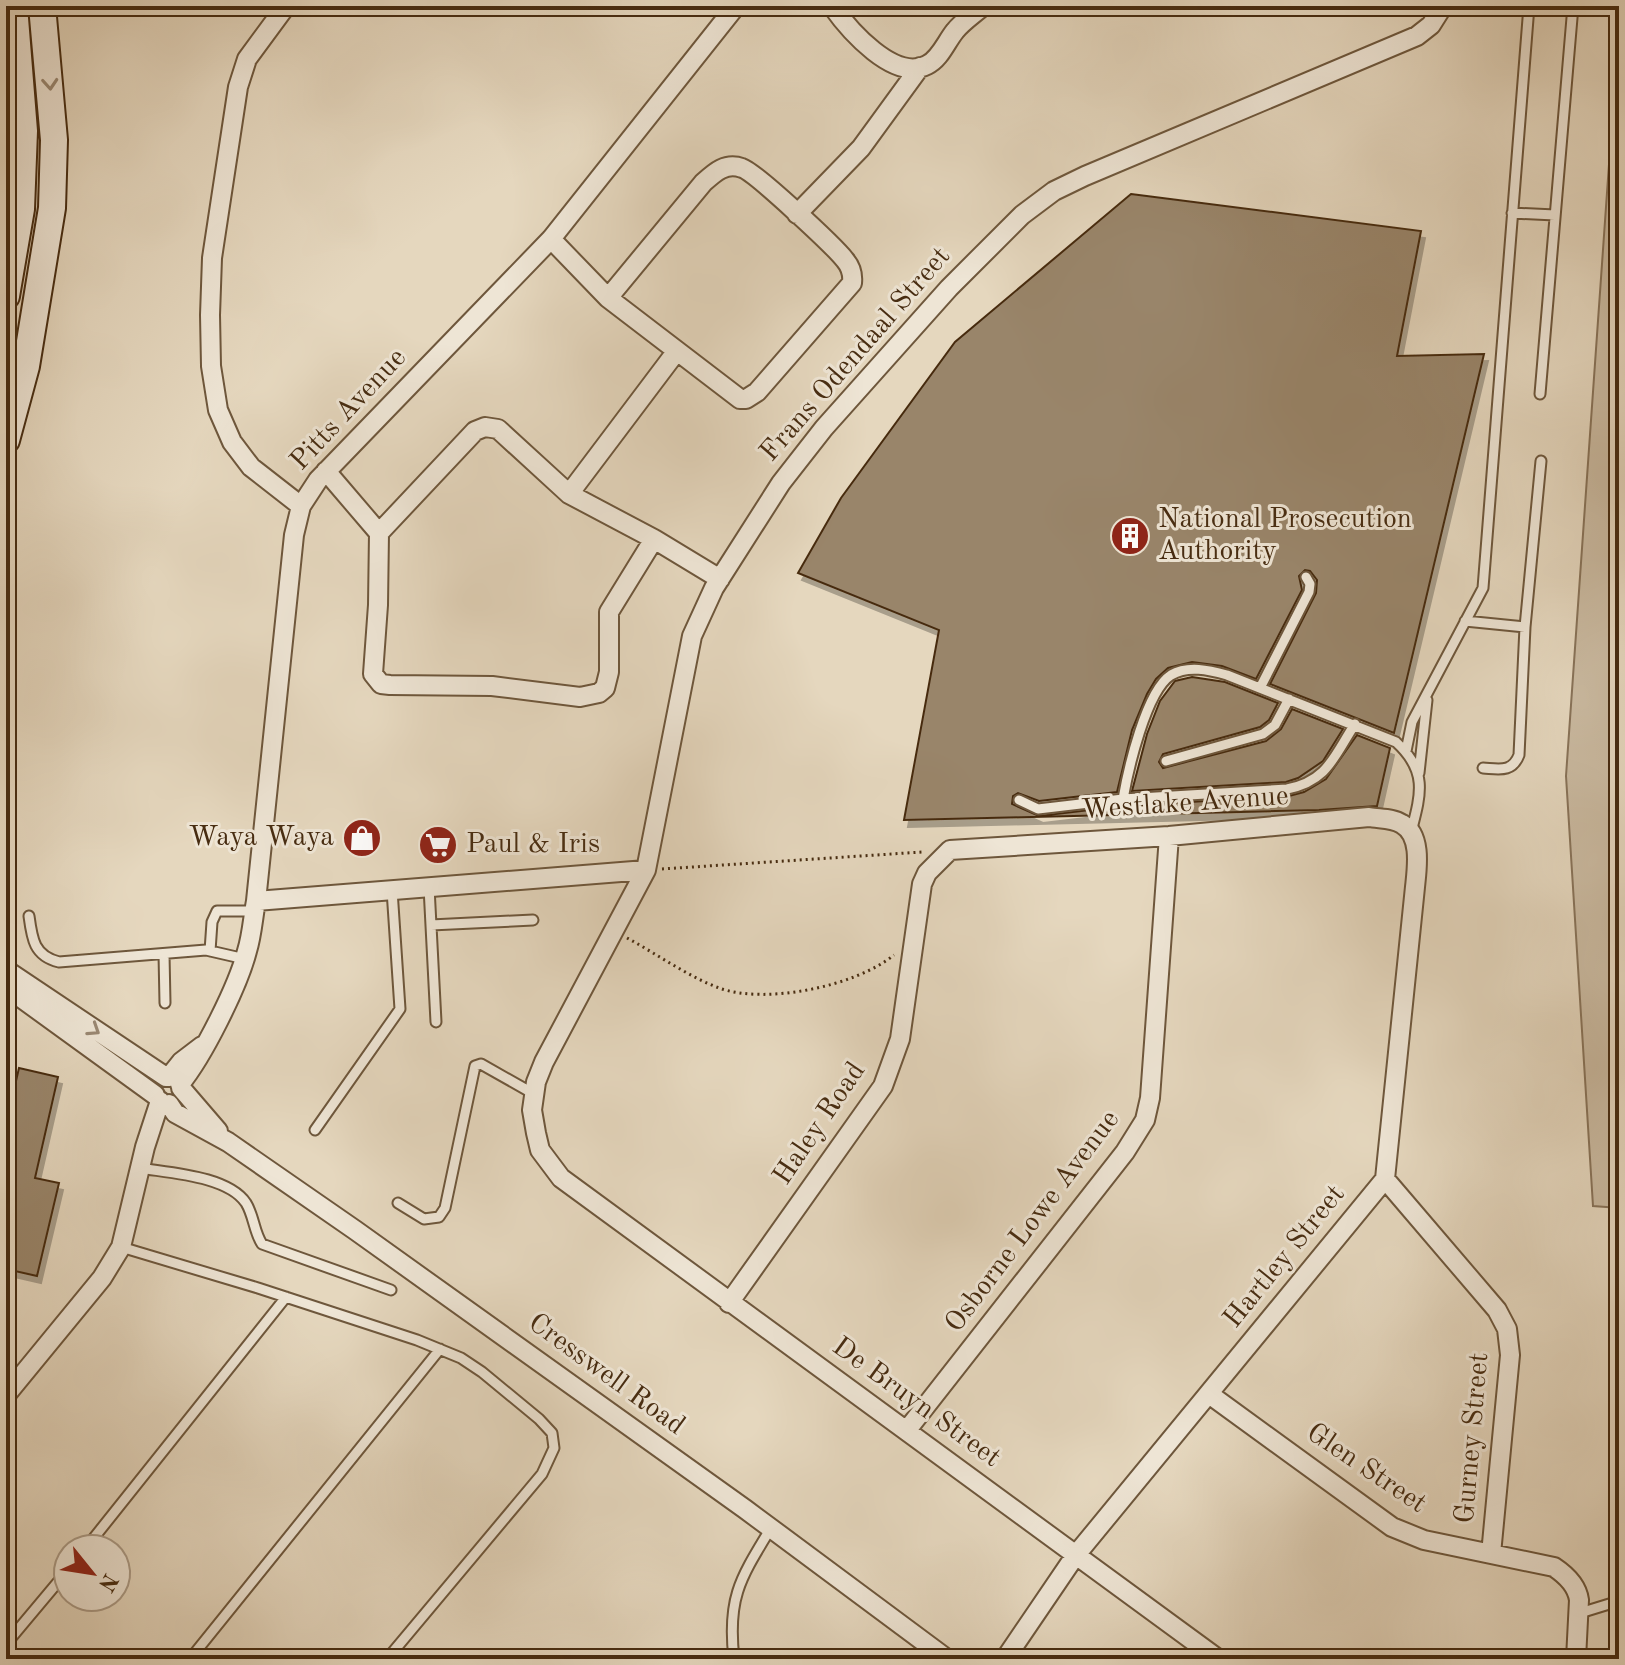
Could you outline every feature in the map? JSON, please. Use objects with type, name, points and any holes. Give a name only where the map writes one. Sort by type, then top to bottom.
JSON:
[{"type":"main road","points":[[6,296],[21,209],[24,131],[14,6]]},
{"type":"main road","points":[[6,440],[26,366],[52,208],[54,140],[42,6]]},
{"type":"street","points":[[286,6],[247,59],[238,87],[212,258],[211,366],[218,410],[232,442],[251,467],[301,506]]},
{"type":"street","name":"Pitts Avenue","points":[[6,1395],[102,1278],[121,1247],[140,1168],[161,1100],[156,1083],[174,1082],[188,1055],[204,1045],[245,959],[255,906],[294,535],[301,506],[326,471],[551,239],[736,6]]},
{"type":"street","points":[[832,6],[847,27],[879,55],[895,65],[920,67]]},
{"type":"street","points":[[797,214],[861,148],[920,67],[934,60],[956,29],[983,6]]},
{"type":"street","name":"Frans Odendaal Street","points":[[581,1194],[561,1178],[540,1150],[533,1122],[534,1094],[544,1062],[646,870],[692,636],[720,579],[781,483],[824,428],[949,288],[1022,215],[1054,191],[1417,36],[1431,25],[1443,6]]},
{"type":"street","points":[[551,239],[608,298],[737,398],[746,399],[757,392],[852,283],[851,269],[797,214],[746,169],[729,166],[720,169],[703,183],[608,298]]},
{"type":"street","points":[[569,494],[676,352]]},
{"type":"street","points":[[379,533],[475,431],[485,427],[498,429],[569,494],[654,539],[720,579]]},
{"type":"street","points":[[326,471],[379,533],[373,674],[381,684],[492,686],[592,696],[605,688],[609,672],[609,612],[654,539]]},
{"type":"street","name":"Westlake Avenue","points":[[950,850],[1169,836],[1369,817],[1404,827]]},
{"type":"street","name":"Hartley Street","points":[[1005,1659],[1075,1556],[1385,1179],[1416,874],[1415,845],[1404,827]]},
{"type":"street","name":"Osborne Lowe Avenue","points":[[907,1430],[1090,1199],[1145,1120],[1150,1098],[1169,836]]},
{"type":"street","name":"Haley Road","points":[[729,1303],[883,1086],[900,1039],[922,884],[927,873],[950,850]]},
{"type":"street","points":[[255,906],[392,890],[646,870]]},
{"type":"street","name":"Cresswell Road","points":[[6,970],[174,1082],[228,1142]]},
{"type":"street","name":"Cresswell Road","points":[[6,987],[175,1113],[228,1142],[355,1230],[771,1528],[947,1659]]},
{"type":"street","name":"Gurney Street","points":[[1385,1179],[1497,1310],[1507,1329],[1510,1355],[1491,1554]]},
{"type":"street","name":"De Bruyn Street","points":[[581,1194],[1218,1659]]},
{"type":"street","name":"Glen Street","points":[[1209,1394],[1392,1527],[1424,1540],[1554,1567],[1578,1592],[1580,1613]]},
{"type":"street","points":[[1576,1659],[1580,1613]]},
{"type":"lane","points":[[1406,751],[1412,722],[1483,588],[1529,6]]},
{"type":"lane","points":[[1540,394],[1573,6]]},
{"type":"lane","points":[[1512,213],[1555,215]]},
{"type":"lane","points":[[1483,768],[1508,769],[1515,765],[1519,755],[1525,627],[1541,461]]},
{"type":"lane","points":[[1260,688],[1309,592],[1310,584],[1306,577]]},
{"type":"lane","points":[[1465,621],[1525,627]]},
{"type":"lane","points":[[1123,799],[1139,732],[1160,688],[1172,674],[1185,670],[1209,670],[1396,742],[1406,751],[1419,776]]},
{"type":"lane","points":[[1404,827],[1420,796],[1420,747],[1428,693]]},
{"type":"lane","points":[[1166,761],[1263,734],[1275,725],[1289,699]]},
{"type":"lane","points":[[1019,800],[1038,809],[1306,785],[1322,774],[1355,724]]},
{"type":"lane","points":[[429,887],[436,1022]]},
{"type":"lane","points":[[315,1130],[400,1009],[392,890]]},
{"type":"lane","points":[[210,951],[212,922],[217,911],[255,906]]},
{"type":"lane","points":[[29,916],[34,948],[49,960],[59,962],[210,951],[245,959]]},
{"type":"lane","points":[[431,925],[533,920]]},
{"type":"lane","points":[[164,954],[165,1003]]},
{"type":"lane","points":[[398,1203],[424,1219],[434,1220],[445,1208],[475,1066],[481,1064],[534,1094]]},
{"type":"lane","points":[[140,1168],[217,1183],[232,1189],[245,1201],[262,1244],[391,1290]]},
{"type":"lane","points":[[121,1247],[286,1297],[440,1349],[482,1372],[552,1433],[554,1448],[542,1474],[387,1659]]},
{"type":"lane","points":[[98,1533],[286,1297]]},
{"type":"lane","points":[[190,1659],[440,1349]]},
{"type":"lane","points":[[734,1659],[732,1620],[741,1578],[771,1528]]},
{"type":"lane","points":[[6,1644],[52,1589]]},
{"type":"lane","points":[[1580,1613],[1619,1601]]},
{"type":"path","points":[[646,870],[950,850]]},
{"type":"path","points":[[613,930],[717,987],[756,994],[819,988],[844,981],[878,967],[913,941]]},
{"type":"shaded area","points":[[1619,22],[1619,1208],[1593,1206],[1566,776]]},
{"type":"building","name":"National Prosecution Authority","points":[[1131,194],[1421,231],[1397,356],[1484,354],[1394,733],[1270,684],[1316,593],[1317,580],[1310,571],[1305,570],[1299,576],[1302,590],[1256,679],[1222,666],[1192,662],[1168,668],[1156,679],[1132,730],[1117,792],[1039,801],[1018,793],[1013,796],[1012,804],[1039,816],[1124,806],[1289,796],[1304,792],[1326,779],[1357,735],[1390,748],[1377,806],[904,820],[939,630],[798,573],[841,498],[955,342]]},
{"type":"building","points":[[1192,677],[1225,682],[1278,703],[1269,720],[1260,727],[1163,754],[1159,762],[1163,768],[1266,741],[1281,729],[1292,709],[1343,729],[1323,761],[1298,778],[1286,782],[1132,791],[1147,734],[1160,701],[1175,681]]},
{"type":"building","points":[[19,1068],[58,1077],[35,1178],[59,1183],[37,1276],[6,1269],[6,1235],[14,1201],[6,1199],[6,1124]]},
{"type":"place","name":"National Prosecution Authority","points":[[1130,536]]},
{"type":"place","name":"Waya Waya","points":[[362,838]]},
{"type":"place","name":"Paul & Iris","points":[[438,845]]}]
